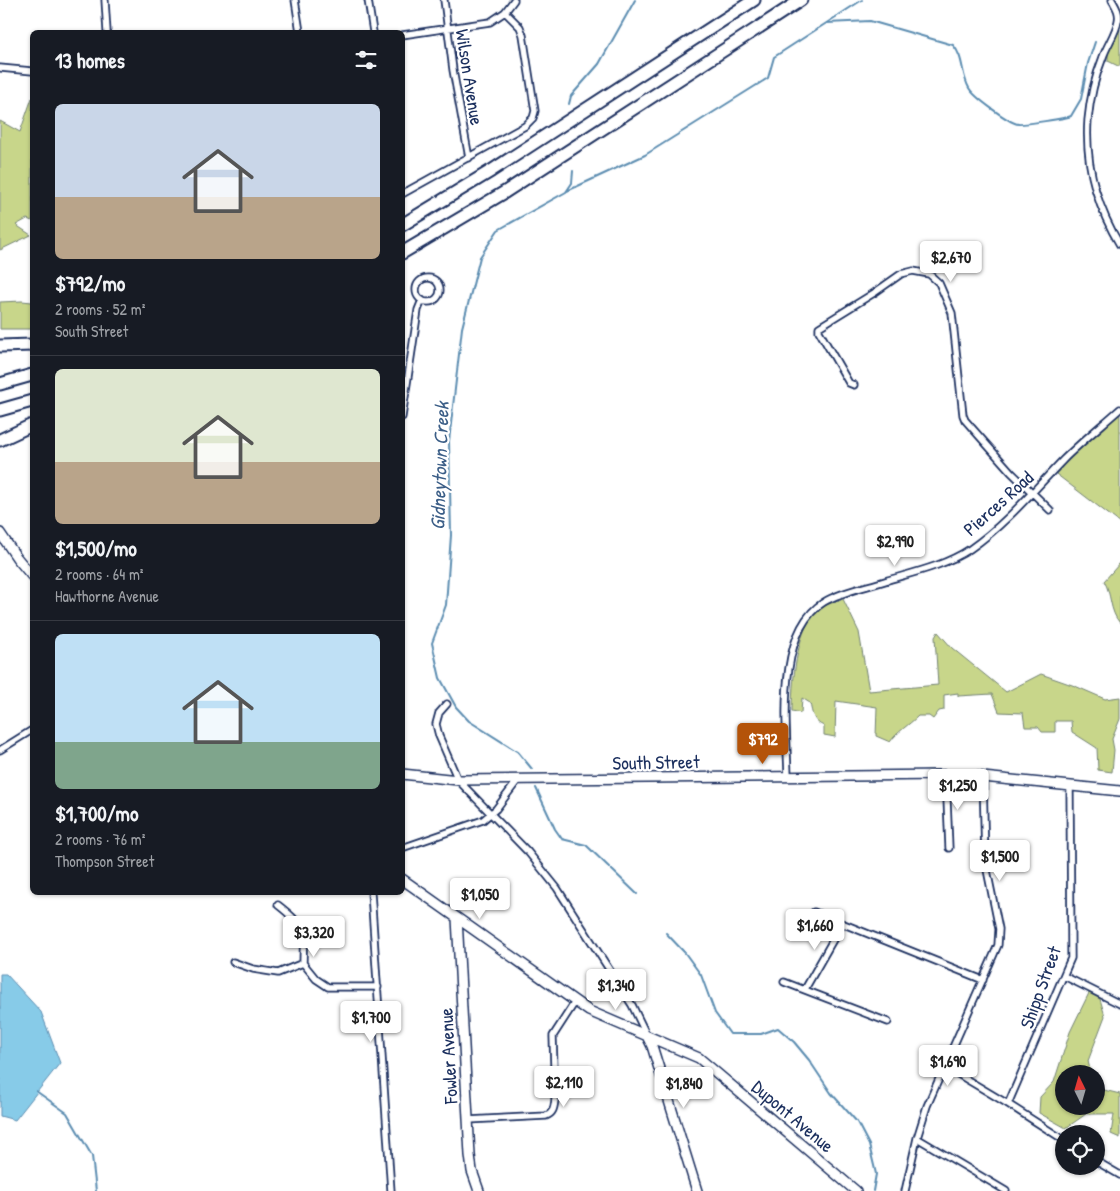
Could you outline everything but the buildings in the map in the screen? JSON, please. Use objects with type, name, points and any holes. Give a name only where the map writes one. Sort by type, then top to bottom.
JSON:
[{"type":"highway","points":[[405,223],[492,171],[754,0]]},
{"type":"highway","points":[[405,251],[505,192],[801,0]]},
{"type":"highway","points":[[0,346],[30,345]]},
{"type":"highway","points":[[0,384],[30,376]]},
{"type":"highway","points":[[0,410],[30,402]]},
{"type":"highway","points":[[0,440],[30,426]]},
{"type":"street","points":[[105,0],[107,30]]},
{"type":"street","points":[[295,0],[300,30]]},
{"type":"street","points":[[368,0],[373,30]]},
{"type":"street","name":"Wilson Avenue","points":[[444,0],[469,158]]},
{"type":"street","points":[[405,36],[490,22],[505,12],[514,0]]},
{"type":"street","points":[[1112,0],[1118,12],[1118,24],[1095,78],[1088,121],[1088,146],[1095,189],[1104,214],[1120,245]]},
{"type":"street","points":[[405,192],[525,126],[533,118],[534,111],[523,35],[520,27],[505,12]]},
{"type":"street","points":[[0,68],[30,71]]},
{"type":"street","points":[[854,385],[849,383],[819,331],[820,327],[901,274],[913,271],[929,274],[939,283],[952,313],[963,415],[1032,494],[1050,510]]},
{"type":"street","points":[[424,279],[435,281],[439,287],[438,295],[430,302],[422,300],[416,291],[418,284],[424,279]]},
{"type":"street","points":[[405,397],[418,310],[422,300]]},
{"type":"street","name":"Pierces Road","points":[[788,777],[787,699],[789,666],[798,633],[811,611],[834,597],[920,570],[969,549],[994,530],[1032,494],[1064,459],[1120,409]]},
{"type":"street","points":[[0,533],[30,574]]},
{"type":"street","points":[[447,704],[439,713],[436,724],[439,736],[458,780],[528,852],[557,888],[632,1006],[652,1046],[697,1191]]},
{"type":"street","points":[[0,750],[30,731]]},
{"type":"street","name":"South Street","points":[[405,774],[458,780],[946,775],[1120,791]]},
{"type":"street","points":[[946,775],[949,848]]},
{"type":"street","points":[[905,1191],[917,1138],[928,1106],[983,980],[999,938],[985,860],[983,777]]},
{"type":"street","points":[[405,847],[483,820],[492,814],[518,780]]},
{"type":"street","name":"Shipp Street","points":[[1008,1104],[1064,976],[1072,953],[1070,786]]},
{"type":"street","name":"Dupont Avenue","points":[[405,881],[575,1002],[608,1020],[699,1058],[856,1191]]},
{"type":"street","points":[[371,895],[391,1191]]},
{"type":"street","points":[[278,905],[294,918],[304,935],[303,963],[316,979],[328,988],[378,987]]},
{"type":"street","points":[[814,912],[983,980]]},
{"type":"street","name":"Fowler Avenue","points":[[457,918],[472,1171],[479,1191]]},
{"type":"street","points":[[805,989],[842,924]]},
{"type":"street","points":[[232,962],[253,969],[278,973],[303,963]]},
{"type":"street","points":[[1064,976],[1120,1004]]},
{"type":"street","points":[[784,982],[888,1022]]},
{"type":"street","points":[[468,1120],[546,1116],[550,1114],[554,1109],[553,1036],[575,1002]]},
{"type":"street","points":[[946,1067],[1055,1134]]},
{"type":"street","points":[[917,1138],[1006,1191]]},
{"type":"street","points":[[1105,1166],[1120,1175]]},
{"type":"green space","points":[[1120,29],[1120,66],[1118,66],[1108,61],[1108,53]]},
{"type":"green space","points":[[30,104],[30,220],[27,219],[16,225],[30,235],[0,250],[0,121],[20,132]]},
{"type":"green space","points":[[0,302],[30,302],[30,329],[0,329]]},
{"type":"green space","points":[[1120,413],[1120,523],[1056,474],[1070,458]]},
{"type":"green space","points":[[1120,563],[1120,623],[1112,608],[1104,581]]},
{"type":"green space","points":[[843,599],[859,632],[869,691],[938,685],[935,637],[938,632],[952,648],[1006,692],[1041,674],[1105,699],[1120,697],[1120,719],[1112,739],[1114,750],[1112,772],[1098,770],[1097,748],[1072,732],[1071,721],[1055,721],[1055,732],[1042,732],[1038,727],[1025,727],[1023,713],[999,712],[992,694],[958,696],[958,693],[944,695],[944,710],[939,711],[933,719],[929,716],[918,716],[890,742],[876,736],[877,707],[836,701],[835,737],[824,735],[824,726],[815,720],[810,703],[802,698],[801,713],[792,711],[794,674],[799,646],[809,622],[821,608]]},
{"type":"green space","points":[[1089,993],[1100,999],[1105,1016],[1088,1061],[1089,1065],[1059,1065],[1070,1032]]},
{"type":"green space","points":[[1055,1079],[1055,1115],[1085,1115],[1070,1125],[1061,1125],[1039,1113],[1040,1097]]},
{"type":"green space","points":[[1105,1090],[1120,1094],[1120,1138],[1111,1134],[1114,1114],[1105,1114]]},
{"type":"water","points":[[0,974],[6,974],[41,1012],[60,1063],[15,1120],[0,1116]]},
{"type":"waterway","name":"Gidneytown Creek","points":[[569,104],[571,96],[599,64],[635,0]]},
{"type":"waterway","points":[[567,191],[645,155],[768,78],[774,57],[862,0]]},
{"type":"waterway","points":[[827,23],[870,21],[953,45],[959,55],[966,83],[972,92],[999,114],[1018,124],[1071,116],[1081,99],[1088,63],[1095,42]]},
{"type":"waterway","name":"Gidneytown Creek","points":[[532,769],[518,752],[469,721],[456,707],[440,678],[432,643],[446,605],[451,535],[449,441],[462,328],[480,257],[498,230],[566,192],[572,183],[573,171]]},
{"type":"waterway","name":"Gidneytown Creek","points":[[536,788],[555,829],[562,839],[586,845],[637,894]]},
{"type":"waterway","name":"Gidneytown Creek","points":[[666,933],[685,953],[701,975],[715,1013],[730,1034],[761,1034],[778,1028],[794,1042],[809,1060],[831,1093],[857,1122],[869,1145],[876,1174],[873,1191]]},
{"type":"waterway","points":[[36,1091],[67,1113],[92,1156],[96,1191]]}]
